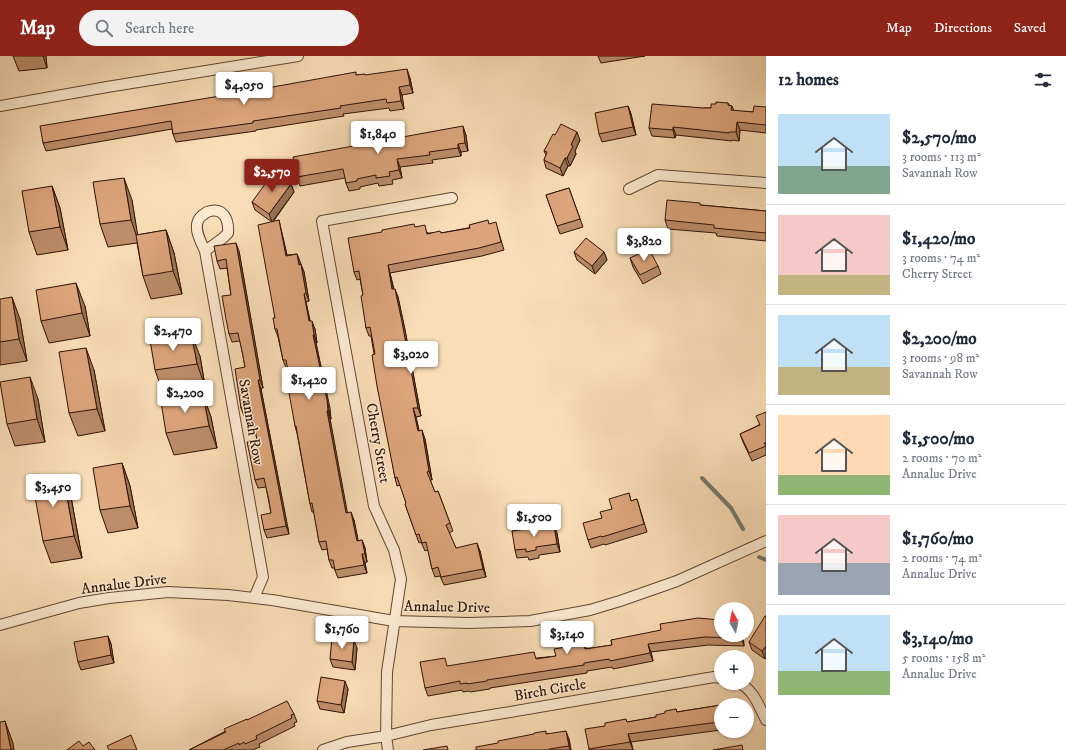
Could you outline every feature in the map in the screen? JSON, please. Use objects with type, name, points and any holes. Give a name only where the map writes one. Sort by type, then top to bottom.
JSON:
[{"type":"street","points":[[0,106],[298,56]]},
{"type":"street","points":[[629,189],[658,174],[766,183]]},
{"type":"street","name":"Cherry Street","points":[[388,750],[386,736],[387,672],[401,579],[394,550],[374,506],[322,222],[452,198]]},
{"type":"street","name":"Savannah Row","points":[[205,251],[263,577],[254,598]]},
{"type":"street","name":"Annalue Drive","points":[[0,625],[79,603],[109,598],[168,592],[228,594],[394,621],[469,623],[530,621],[590,610],[620,601],[677,581],[766,541]]},
{"type":"street","name":"Birch Circle","points":[[323,750],[347,742],[386,736],[430,725],[714,677]]},
{"type":"street","points":[[749,690],[756,700],[766,720]]},
{"type":"building","points":[[407,69],[410,85],[399,87],[401,101],[387,103],[386,99],[340,106],[341,108],[253,121],[253,123],[173,134],[171,121],[43,143],[40,126],[356,72],[356,75],[365,75]]},
{"type":"building","points":[[716,102],[728,103],[728,105],[732,106],[731,110],[753,112],[754,106],[766,107],[766,125],[737,122],[736,132],[729,133],[673,127],[673,130],[649,128],[652,104],[711,108],[711,104],[716,104]]},
{"type":"building","points":[[628,106],[633,127],[599,134],[595,113]]},
{"type":"building","points":[[561,124],[577,132],[571,145],[573,146],[560,168],[544,160],[547,152],[544,151],[553,134],[555,135]]},
{"type":"building","points":[[463,126],[465,143],[458,144],[458,148],[429,152],[430,155],[397,159],[399,170],[389,172],[390,176],[376,178],[376,175],[346,183],[343,169],[297,177],[293,157]]},
{"type":"building","points":[[274,172],[291,184],[269,214],[252,202]]},
{"type":"building","points":[[124,178],[131,220],[100,224],[93,182]]},
{"type":"building","points":[[52,186],[60,227],[29,232],[22,191]]},
{"type":"building","points":[[569,188],[580,219],[557,226],[546,195]]},
{"type":"building","points":[[667,200],[700,203],[700,205],[766,211],[766,233],[714,228],[714,225],[665,220]]},
{"type":"building","points":[[279,220],[286,256],[297,254],[299,265],[301,264],[306,293],[304,294],[309,321],[312,321],[313,335],[327,400],[327,411],[346,513],[351,512],[357,541],[362,540],[365,554],[362,554],[364,565],[335,570],[333,560],[329,560],[326,541],[319,542],[312,503],[310,504],[287,382],[290,381],[286,360],[283,360],[277,329],[275,329],[273,318],[275,318],[258,225]]},
{"type":"building","points":[[488,220],[489,224],[496,222],[501,242],[479,248],[388,265],[392,289],[395,289],[402,322],[418,408],[413,408],[418,431],[422,430],[429,471],[427,472],[435,492],[438,491],[450,523],[446,525],[456,548],[477,543],[483,569],[441,577],[438,567],[432,569],[426,542],[422,543],[419,534],[416,535],[397,477],[395,478],[377,386],[372,355],[375,354],[370,327],[366,328],[359,271],[354,272],[348,238],[414,224],[415,227],[425,225],[427,234],[440,231],[441,233],[470,228],[469,225]]},
{"type":"building","points":[[166,230],[173,271],[143,276],[136,235]]},
{"type":"building","points":[[586,238],[604,252],[592,266],[574,252]]},
{"type":"building","points":[[236,243],[260,380],[258,380],[286,526],[264,530],[261,515],[271,513],[269,501],[264,478],[255,480],[247,442],[257,440],[251,406],[241,408],[235,369],[245,367],[238,333],[229,334],[226,319],[222,296],[231,295],[226,259],[217,261],[214,246]]},
{"type":"building","points":[[649,249],[658,266],[640,275],[630,258]]},
{"type":"building","points":[[76,283],[82,313],[41,321],[36,290]]},
{"type":"building","points":[[12,297],[19,339],[0,342],[0,299]]},
{"type":"building","points":[[191,333],[197,364],[155,370],[150,340]]},
{"type":"building","points":[[86,348],[97,409],[69,413],[59,352]]},
{"type":"building","points":[[30,377],[37,419],[7,424],[0,382]]},
{"type":"building","points":[[203,395],[209,426],[166,433],[161,402]]},
{"type":"building","points":[[766,412],[766,443],[764,443],[766,446],[749,453],[740,434],[760,425],[756,416]]},
{"type":"building","points":[[122,463],[130,506],[100,510],[93,468]]},
{"type":"building","points":[[63,475],[74,536],[43,541],[32,480]]},
{"type":"building","points":[[629,493],[631,501],[637,499],[644,524],[588,540],[583,523],[602,518],[600,512],[612,509],[609,499]]},
{"type":"building","points":[[554,525],[557,544],[536,547],[536,550],[526,552],[526,549],[515,550],[512,531]]},
{"type":"building","points":[[766,616],[766,646],[762,651],[749,642],[754,642],[754,634]]},
{"type":"building","points":[[698,618],[714,619],[714,637],[648,644],[650,653],[610,661],[609,659],[584,663],[584,665],[487,681],[460,684],[460,681],[425,688],[420,662],[445,658],[447,666],[534,652],[536,659],[556,656],[554,649],[584,644],[585,649],[612,645],[611,640],[661,630],[660,624]]},
{"type":"building","points":[[108,636],[111,655],[78,662],[74,642]]},
{"type":"building","points":[[332,637],[354,640],[352,662],[330,659]]},
{"type":"building","points":[[321,677],[345,681],[341,705],[317,701]]},
{"type":"building","points":[[287,701],[294,714],[291,715],[292,718],[256,736],[257,739],[245,744],[244,742],[239,745],[239,743],[223,750],[189,750],[226,732],[224,729]]},
{"type":"building","points":[[714,706],[714,723],[628,734],[630,742],[589,749],[585,729],[605,726],[605,723],[626,719],[627,722],[656,717],[656,715],[665,713],[665,711],[676,709],[677,712]]},
{"type":"building","points":[[5,721],[11,750],[0,750],[0,722]]},
{"type":"building","points":[[546,731],[546,734],[566,731],[569,746],[549,750],[476,750],[476,747],[498,743],[498,741]]},
{"type":"building","points":[[131,735],[137,750],[109,750],[107,746]]},
{"type":"building","points":[[79,741],[83,746],[89,742],[95,750],[67,750]]},
{"type":"building","points":[[742,745],[743,750],[713,750]]},
{"type":"building","points":[[447,746],[448,750],[423,750]]},
{"type":"waterway","points":[[702,478],[731,508],[743,529]]},
{"type":"waterway","points":[[759,557],[766,560]]}]
